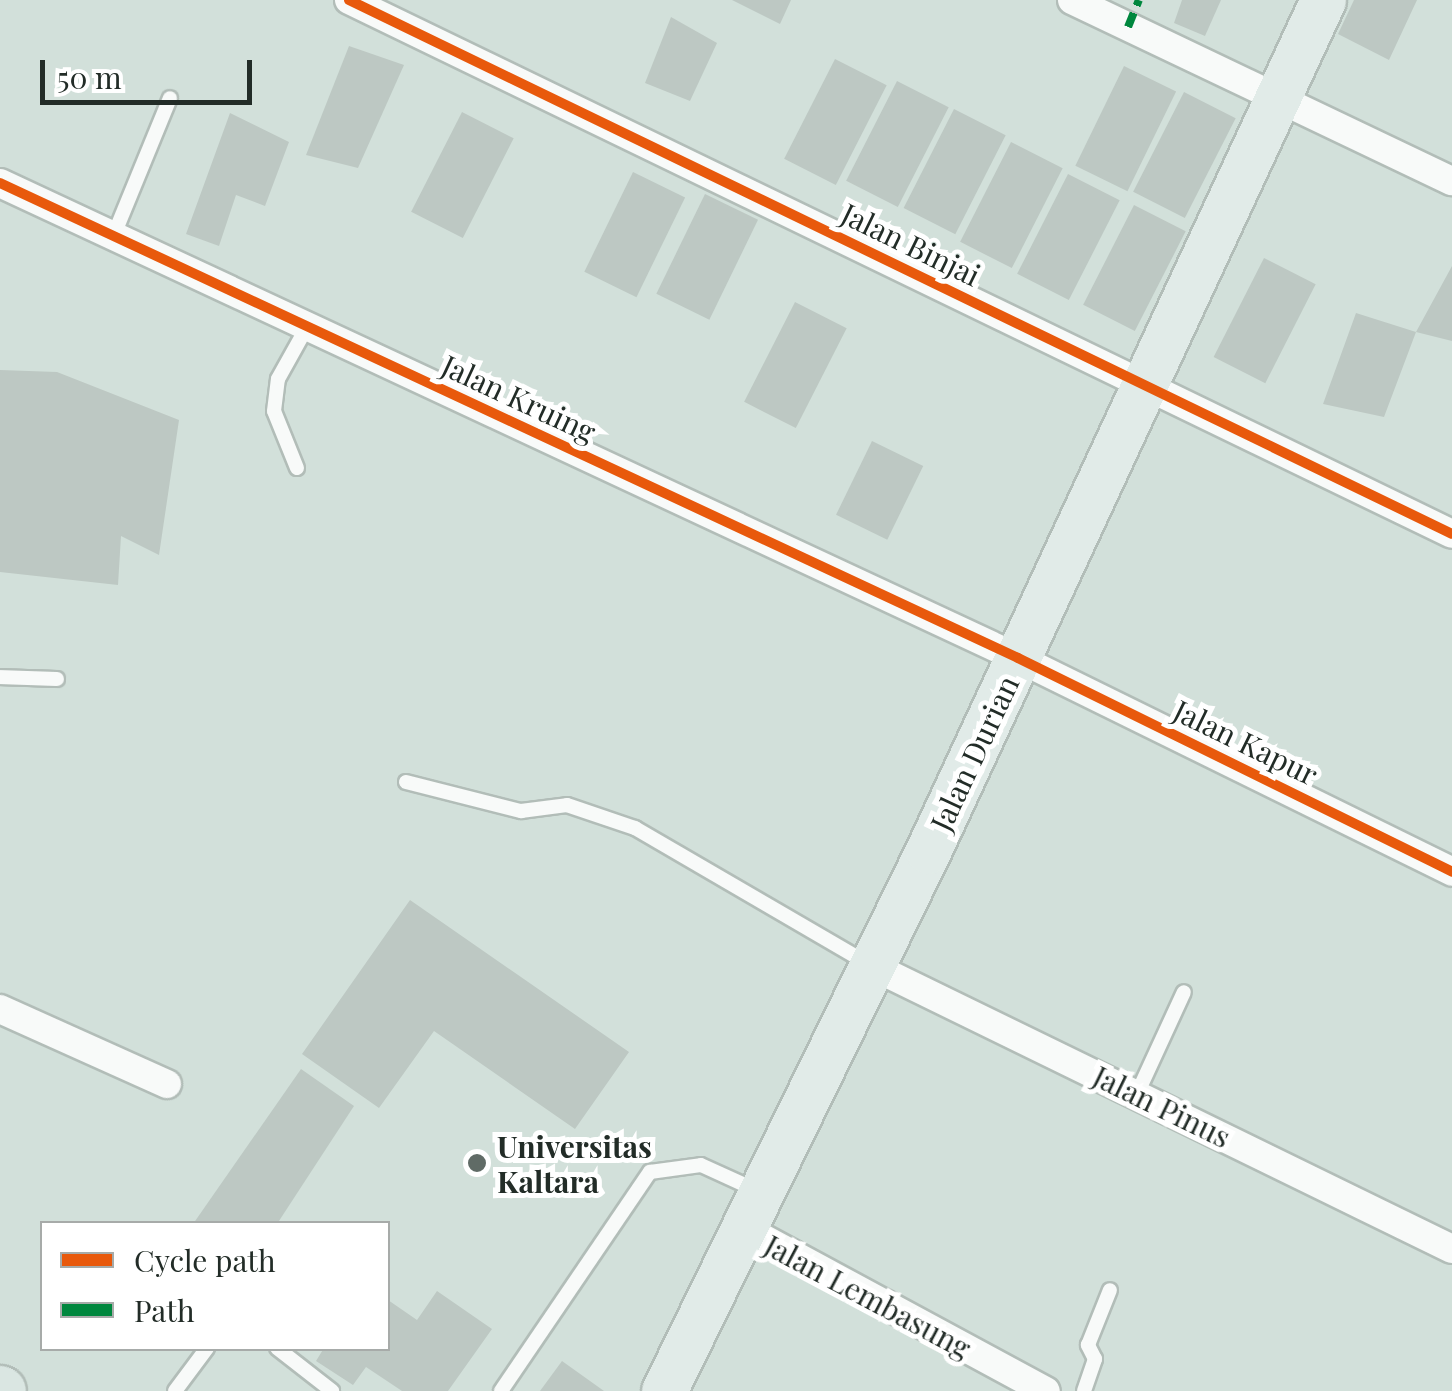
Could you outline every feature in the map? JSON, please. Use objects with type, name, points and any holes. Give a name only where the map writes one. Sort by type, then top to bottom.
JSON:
[{"type":"main road","name":"Jalan Durian","points":[[664,1391],[1018,658],[1323,0]]},
{"type":"street","name":"Jalan Binjai","points":[[348,0],[1452,534]]},
{"type":"street","points":[[1072,0],[1452,180]]},
{"type":"street","name":"Jalan Kruing","points":[[0,183],[1018,658]]},
{"type":"street","name":"Jalan Kapur","points":[[1018,658],[1452,872]]},
{"type":"street","name":"Jalan Pinus","points":[[872,966],[1452,1249]]},
{"type":"street","points":[[0,1009],[167,1084]]},
{"type":"street","name":"Jalan Lembasung","points":[[752,1210],[1046,1391]]},
{"type":"lane","points":[[113,238],[170,98]]},
{"type":"lane","points":[[296,468],[274,410],[278,379],[307,327]]},
{"type":"lane","points":[[0,676],[57,679]]},
{"type":"lane","points":[[406,782],[521,811],[567,805],[635,828],[872,966]]},
{"type":"lane","points":[[1137,1094],[1184,992]]},
{"type":"lane","points":[[501,1391],[650,1172],[701,1165],[752,1210]]},
{"type":"lane","points":[[1084,1391],[1095,1359],[1088,1345],[1110,1290]]},
{"type":"lane","points":[[174,1391],[205,1351]]},
{"type":"lane","points":[[280,1351],[332,1391]]},
{"type":"building","points":[[732,0],[791,0],[780,24]]},
{"type":"building","points":[[1182,0],[1221,0],[1205,36],[1174,23]]},
{"type":"building","points":[[1354,0],[1417,0],[1389,60],[1338,34]]},
{"type":"building","points":[[671,17],[717,43],[690,101],[645,83]]},
{"type":"building","points":[[349,46],[404,65],[358,168],[306,155]]},
{"type":"building","points":[[835,59],[887,85],[836,185],[784,159]]},
{"type":"building","points":[[1124,66],[1176,91],[1127,191],[1075,166]]},
{"type":"building","points":[[897,81],[949,107],[898,207],[846,181]]},
{"type":"building","points":[[1184,92],[1236,118],[1185,218],[1133,192]]},
{"type":"building","points":[[954,109],[1006,135],[955,234],[904,208]]},
{"type":"building","points":[[462,112],[514,138],[463,238],[411,212]]},
{"type":"building","points":[[230,113],[289,142],[265,206],[236,195],[219,246],[186,234]]},
{"type":"building","points":[[1011,142],[1063,168],[1012,268],[960,242]]},
{"type":"building","points":[[633,172],[685,197],[636,297],[584,272]]},
{"type":"building","points":[[1068,174],[1120,200],[1069,300],[1017,274]]},
{"type":"building","points":[[705,194],[758,220],[709,320],[656,294]]},
{"type":"building","points":[[1134,205],[1186,231],[1135,331],[1083,305]]},
{"type":"building","points":[[1264,258],[1316,284],[1265,383],[1214,357]]},
{"type":"building","points":[[1452,266],[1452,341],[1416,332]]},
{"type":"building","points":[[795,302],[847,328],[796,428],[744,402]]},
{"type":"building","points":[[1356,313],[1416,332],[1384,417],[1323,404]]},
{"type":"building","points":[[0,370],[57,372],[179,420],[159,555],[121,536],[118,585],[0,572]]},
{"type":"building","points":[[872,441],[923,466],[887,540],[836,515]]},
{"type":"building","points":[[410,900],[629,1052],[575,1129],[434,1031],[379,1108],[302,1054]]},
{"type":"building","points":[[301,1069],[354,1106],[279,1221],[195,1221]]},
{"type":"building","points":[[437,1291],[492,1329],[448,1391],[402,1391],[366,1367],[353,1385],[316,1361],[322,1351],[390,1351],[390,1301],[417,1320]]},
{"type":"building","points":[[562,1361],[604,1391],[540,1391]]},
{"type":"marked path","points":[[1128,27],[1139,0]]},
{"type":"cycle path","points":[[349,0],[1452,534]]},
{"type":"cycle path","points":[[0,183],[1018,658],[1452,872]]},
{"type":"place","name":"Universitas Kaltara","points":[[477,1163]]}]
